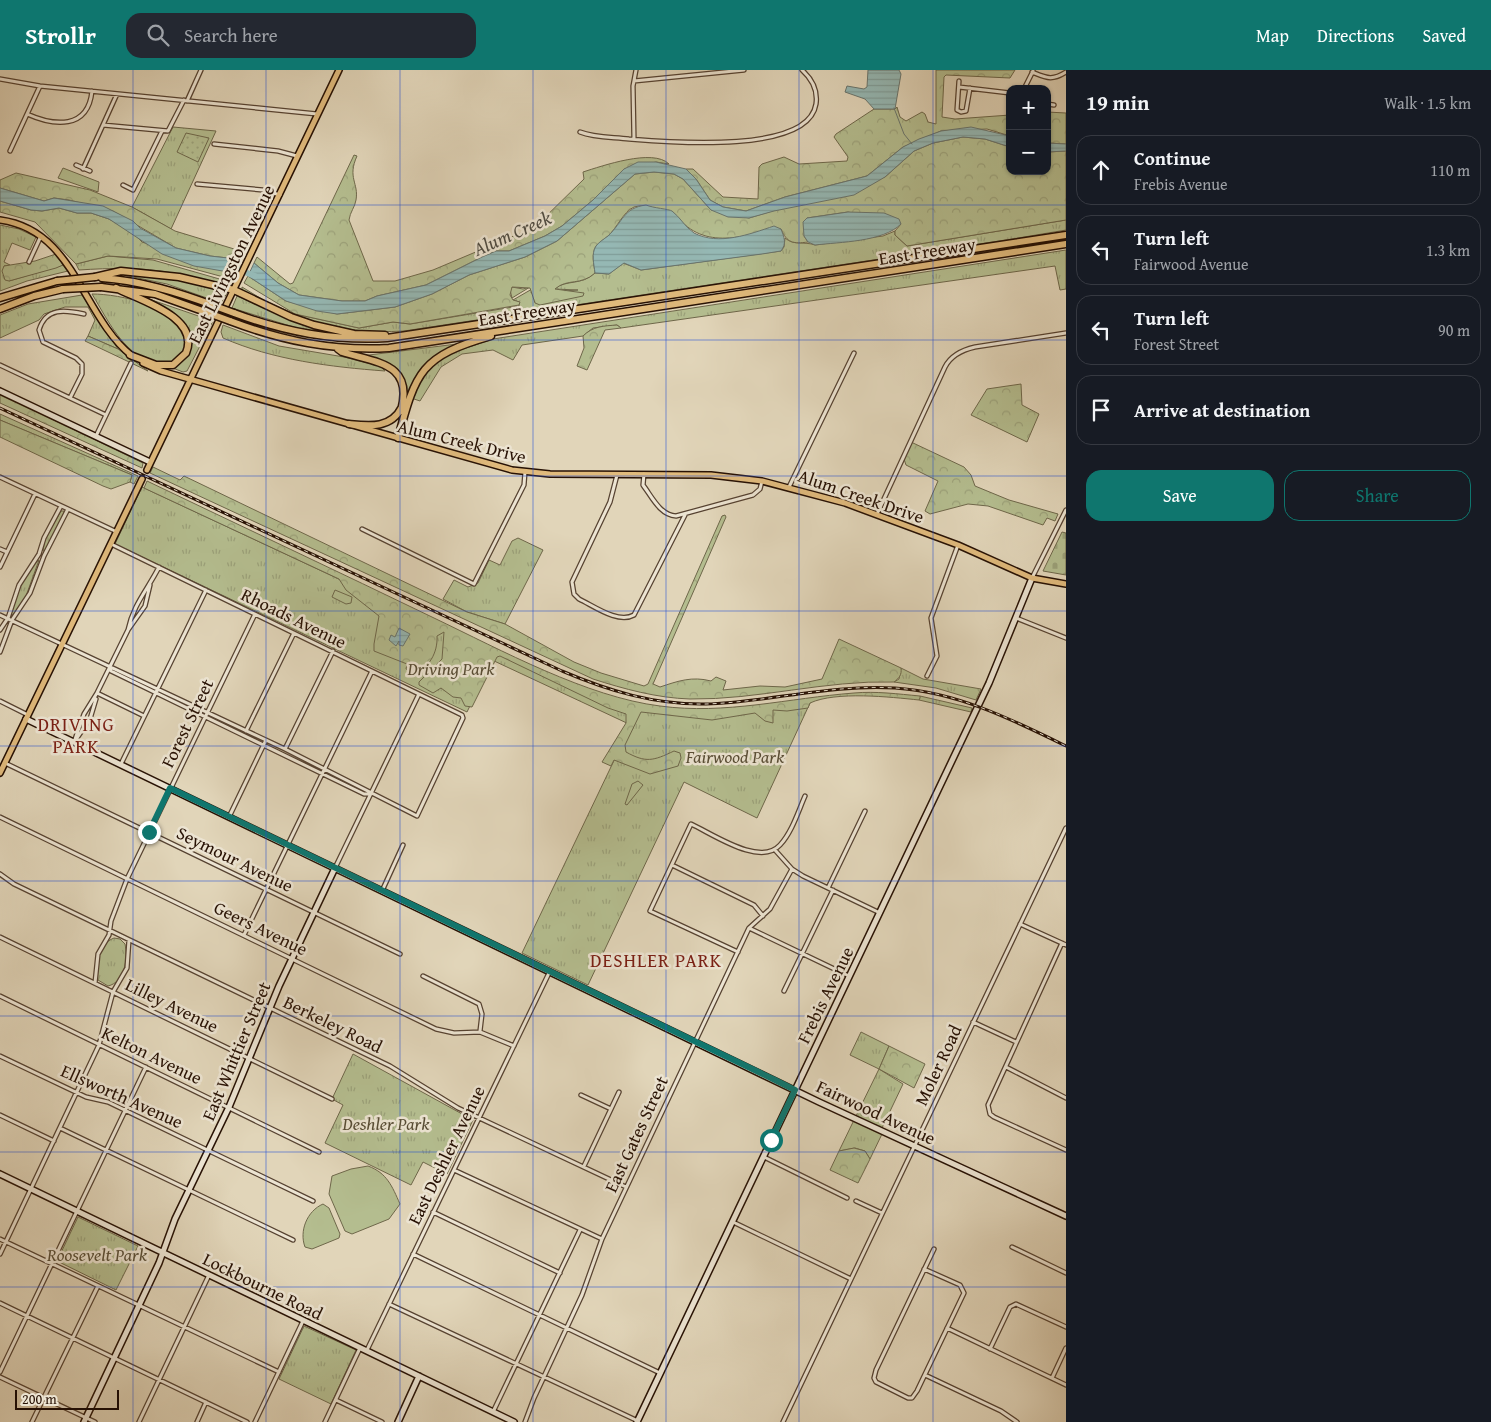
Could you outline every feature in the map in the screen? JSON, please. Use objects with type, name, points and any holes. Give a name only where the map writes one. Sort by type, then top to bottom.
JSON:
[{"type":"highway","name":"East Freeway","points":[[0,298],[57,281],[96,278],[127,280],[158,286],[284,330],[310,336],[345,339],[391,338],[1066,235]]},
{"type":"highway","name":"East Freeway","points":[[0,309],[28,298],[63,289],[116,288],[155,294],[291,341],[337,348],[388,348],[1066,244]]},
{"type":"highway","points":[[96,278],[122,271],[146,272],[179,277],[234,290],[286,315],[314,325],[354,334],[385,335],[391,338]]},
{"type":"highway","points":[[116,288],[166,312],[180,323],[188,337],[186,353],[173,365],[156,365],[130,355]]},
{"type":"highway","points":[[398,438],[413,387],[427,365],[445,352],[460,345],[519,328]]},
{"type":"highway","points":[[337,348],[342,352],[380,362],[394,370],[404,387],[403,403],[395,433],[398,438]]},
{"type":"highway","points":[[348,424],[381,425],[396,416],[403,403]]},
{"type":"main road","name":"East Livingston Avenue","points":[[147,470],[339,70]]},
{"type":"main road","name":"Alum Creek Drive","points":[[0,220],[19,225],[41,236],[66,261],[111,333],[130,355],[161,371],[490,465],[525,472],[720,476],[762,481],[789,487],[877,514],[958,545],[1032,578],[1066,584]]},
{"type":"main road","points":[[0,773],[142,479]]},
{"type":"street","points":[[103,125],[162,131],[171,129],[201,70]]},
{"type":"street","points":[[634,139],[634,81],[636,70]]},
{"type":"street","points":[[634,81],[744,70]]},
{"type":"street","points":[[580,132],[634,139],[708,144],[760,138],[792,130],[803,124],[813,112],[816,99],[812,82],[802,70]]},
{"type":"street","points":[[1026,85],[1032,71],[1049,79],[1055,79],[1066,72]]},
{"type":"street","points":[[0,79],[40,86],[318,114]]},
{"type":"street","points":[[959,81],[958,110],[961,112],[966,111],[970,88]]},
{"type":"street","points":[[10,151],[40,86]]},
{"type":"street","points":[[958,87],[1006,92]]},
{"type":"street","points":[[27,114],[58,124],[73,121],[85,111],[92,91]]},
{"type":"street","points":[[84,169],[117,94]]},
{"type":"street","points":[[123,186],[134,190],[162,131]]},
{"type":"street","points":[[214,144],[278,151],[298,156]]},
{"type":"street","points":[[76,165],[90,171]]},
{"type":"street","points":[[197,184],[263,190],[280,195]]},
{"type":"street","points":[[29,262],[41,236]]},
{"type":"street","points":[[70,398],[82,374],[82,364],[76,358],[41,340],[38,334],[46,315],[59,310],[84,314]]},
{"type":"street","points":[[877,514],[945,368],[956,354],[975,347],[1066,332]]},
{"type":"street","points":[[789,487],[854,353]]},
{"type":"street","points":[[96,436],[131,363]]},
{"type":"street","points":[[0,365],[106,415]]},
{"type":"street","points":[[0,391],[150,462]]},
{"type":"street","points":[[362,529],[474,584],[524,484],[525,472]]},
{"type":"street","points":[[618,474],[614,494],[574,577],[571,588],[580,599],[618,617],[627,619],[634,616],[649,590],[685,515]]},
{"type":"street","points":[[644,474],[643,485],[660,509],[671,516],[685,515],[753,495],[760,489],[762,481]]},
{"type":"street","points":[[0,477],[117,532]]},
{"type":"street","points":[[0,567],[35,494]]},
{"type":"street","points":[[0,652],[19,585],[39,554],[44,538],[61,506]]},
{"type":"street","points":[[0,630],[30,593],[44,556],[68,509]]},
{"type":"street","points":[[1032,578],[1066,510]]},
{"type":"street","name":"Rhoads Avenue","points":[[111,544],[459,713],[463,718],[417,816],[370,794]]},
{"type":"street","points":[[927,676],[937,656],[931,618],[958,545]]},
{"type":"street","points":[[0,549],[7,552]]},
{"type":"street","points":[[74,742],[84,714],[97,694],[128,630],[136,604],[150,585],[159,567]]},
{"type":"street","name":"Frebis Avenue","points":[[637,1421],[989,683],[1032,578]]},
{"type":"street","points":[[128,630],[145,606],[150,585]]},
{"type":"street","points":[[121,764],[206,590]]},
{"type":"street","name":"Forest Street","points":[[95,983],[96,962],[110,930],[127,878],[255,614]]},
{"type":"street","points":[[0,615],[110,668],[112,672],[322,774],[364,794],[370,794]]},
{"type":"street","points":[[1015,617],[1066,638]]},
{"type":"street","points":[[246,731],[294,633]]},
{"type":"street","points":[[285,749],[333,652]]},
{"type":"street","points":[[110,668],[114,666],[366,789],[370,794]]},
{"type":"street","points":[[244,935],[372,671]]},
{"type":"street","points":[[97,694],[144,716]]},
{"type":"street","points":[[74,742],[90,719],[97,694]]},
{"type":"street","name":"East Whittier Street","points":[[85,1420],[163,1253],[175,1219],[229,1107],[269,1008],[292,958],[419,694]]},
{"type":"street","name":"Fairwood Avenue","points":[[0,701],[74,742],[382,891],[795,1090],[1066,1216]]},
{"type":"street","points":[[229,817],[266,740]]},
{"type":"street","name":"Seymour Avenue","points":[[5,762],[400,954]]},
{"type":"street","points":[[738,952],[650,910],[691,824],[753,853],[762,854],[775,850],[785,838],[805,796]]},
{"type":"street","points":[[828,888],[865,810]]},
{"type":"street","name":"Geers Avenue","points":[[0,817],[436,1029],[454,1033],[480,1032],[514,1046]]},
{"type":"street","name":"Moler Road","points":[[783,1422],[1066,828]]},
{"type":"street","points":[[382,891],[403,845]]},
{"type":"street","points":[[775,850],[792,869],[880,913]]},
{"type":"street","points":[[672,866],[754,905],[763,916]]},
{"type":"street","name":"East Gates Street","points":[[525,1422],[544,1376],[582,1295],[602,1239],[749,928],[772,906],[792,869]]},
{"type":"street","name":"Berkeley Road","points":[[0,874],[14,884],[390,1066],[458,1108],[626,1187]]},
{"type":"street","points":[[784,991],[833,890]]},
{"type":"street","points":[[1020,924],[1066,945]]},
{"type":"street","points":[[749,928],[849,976]]},
{"type":"street","name":"Lilley Avenue","points":[[0,938],[332,1099]]},
{"type":"street","points":[[0,1254],[78,1093],[99,1044],[114,992],[127,968],[129,940]]},
{"type":"street","points":[[1062,943],[990,1100],[989,1109],[994,1117],[1066,1150]]},
{"type":"street","name":"East Deshler Avenue","points":[[366,1351],[550,971]]},
{"type":"street","points":[[423,976],[479,1004],[482,1014],[480,1032]]},
{"type":"street","name":"Kelton Avenue","points":[[0,996],[320,1152]]},
{"type":"street","points":[[973,1022],[1016,1042]]},
{"type":"street","name":"Ellsworth Avenue","points":[[0,1056],[78,1093],[108,1102],[313,1201]]},
{"type":"street","points":[[0,1372],[146,1067]]},
{"type":"street","points":[[1006,1067],[1066,1098]]},
{"type":"street","points":[[584,1166],[620,1092]]},
{"type":"street","points":[[581,1095],[611,1110]]},
{"type":"street","points":[[0,1115],[54,1141]]},
{"type":"street","points":[[60,1128],[293,1240]]},
{"type":"street","points":[[763,1157],[848,1198]]},
{"type":"street","points":[[454,1170],[602,1239]]},
{"type":"street","name":"Lockbourne Road","points":[[0,1174],[514,1422]]},
{"type":"street","points":[[856,1201],[882,1214]]},
{"type":"street","points":[[433,1212],[560,1272]]},
{"type":"street","points":[[732,1221],[851,1279]]},
{"type":"street","points":[[493,1412],[580,1230]]},
{"type":"street","points":[[0,1239],[279,1372]]},
{"type":"street","points":[[1012,1247],[1066,1272]]},
{"type":"street","points":[[924,1269],[960,1285],[964,1290],[925,1375],[912,1398],[879,1384],[874,1378],[924,1269],[934,1248]]},
{"type":"street","points":[[413,1254],[660,1373]]},
{"type":"street","points":[[139,1422],[209,1275]]},
{"type":"street","points":[[32,1422],[98,1286]]},
{"type":"street","points":[[0,1303],[247,1422]]},
{"type":"street","points":[[389,1304],[637,1421]]},
{"type":"street","points":[[990,1349],[1010,1307],[1014,1304],[1018,1304],[1066,1327]]},
{"type":"street","points":[[255,1422],[303,1321]]},
{"type":"street","points":[[947,1328],[1066,1385]]},
{"type":"street","points":[[325,1422],[360,1348]]},
{"type":"street","points":[[1052,1378],[1066,1348]]},
{"type":"street","points":[[925,1375],[1001,1411],[1017,1422]]},
{"type":"street","points":[[398,1422],[419,1376]]},
{"type":"street","points":[[0,1377],[85,1420],[95,1422]]},
{"type":"street","points":[[336,1400],[382,1422]]},
{"type":"street","points":[[197,1422],[206,1402]]},
{"type":"green space","points":[[936,70],[1015,70],[1010,78],[946,75],[944,77],[942,117],[955,119],[1006,115],[1006,135],[987,129],[941,131],[903,147],[867,176],[785,197],[746,211],[723,207],[710,200],[696,179],[686,169],[693,169],[723,197],[758,199],[759,167],[762,164],[784,157],[799,164],[847,161],[848,157],[834,137],[874,109],[895,109],[897,107],[900,117],[906,121],[922,112],[925,114],[928,122],[936,124]]},
{"type":"green space","points":[[1051,112],[1066,113],[1066,144],[1051,143]]},
{"type":"green space","points":[[173,127],[216,131],[171,229],[132,207]]},
{"type":"green space","points":[[186,133],[209,138],[198,162],[177,152]]},
{"type":"green space","points":[[963,137],[985,139],[1006,146],[1006,175],[1051,175],[1051,152],[1066,151],[1066,220],[907,246],[895,235],[895,231],[901,224],[848,212],[807,218],[804,236],[808,242],[798,243],[788,240],[781,229],[736,237],[709,237],[697,233],[685,225],[673,212],[639,206],[630,209],[611,233],[594,249],[595,273],[585,279],[564,284],[555,289],[584,293],[583,296],[540,305],[535,303],[530,288],[512,287],[510,295],[513,300],[520,302],[519,305],[410,324],[393,322],[359,328],[295,314],[244,283],[248,276],[286,301],[337,314],[395,307],[432,294],[469,275],[525,257],[557,241],[635,174],[654,172],[674,174],[683,179],[711,210],[749,218],[885,177],[914,151],[933,143]]},
{"type":"green space","points":[[354,155],[357,156],[353,170],[356,194],[349,220],[373,281],[395,281],[433,270],[535,227],[584,179],[583,172],[640,158],[661,160],[669,164],[656,162],[624,169],[593,200],[562,226],[545,236],[509,251],[496,251],[426,285],[377,296],[365,301],[342,301],[299,295],[278,283],[254,263],[257,257],[290,284],[293,283]]},
{"type":"green space","points":[[63,168],[99,182],[98,192],[58,178]]},
{"type":"green space","points":[[16,173],[90,190],[132,207],[175,231],[244,252],[237,259],[210,256],[176,248],[113,211],[69,200],[54,198],[44,201],[0,188],[0,180]]},
{"type":"green space","points":[[0,201],[31,210],[42,211],[59,208],[77,213],[91,213],[109,219],[132,232],[142,242],[234,273],[231,279],[157,259],[108,256],[76,264],[35,222],[0,212]]},
{"type":"green space","points":[[1066,220],[1066,230],[404,331],[380,332],[359,330],[320,323],[283,310],[242,291],[242,287],[265,301],[295,314],[359,328],[393,322],[410,324],[519,306],[519,302],[513,300],[532,289],[531,293],[578,290],[554,289],[564,284],[585,280],[595,273],[609,274],[623,263],[641,270],[781,251],[784,247],[785,238],[796,243],[815,245],[883,236],[895,231],[895,235],[907,246]]},
{"type":"green space","points":[[0,225],[19,229],[36,237],[30,250],[12,243],[4,262],[10,265],[4,266],[9,281],[63,265],[68,271],[27,281],[0,291]]},
{"type":"green space","points":[[1066,250],[1066,289],[1060,290],[1055,266],[621,328],[617,325],[593,328],[583,336],[522,345],[513,360],[493,350],[462,354],[441,367],[420,401],[411,398],[419,378],[442,356],[493,339]]},
{"type":"green space","points":[[56,254],[63,265],[9,281],[5,280],[2,271],[4,266],[35,261]]},
{"type":"green space","points":[[108,256],[153,260],[230,282],[227,285],[207,282],[180,274],[138,269],[79,270],[76,264]]},
{"type":"green space","points":[[132,273],[168,276],[227,293],[221,303],[167,284],[119,274]]},
{"type":"green space","points":[[512,287],[523,289],[530,287],[512,298],[510,290]]},
{"type":"green space","points":[[92,294],[118,296],[147,304],[172,318],[180,328],[185,340],[182,352],[169,363],[162,364],[148,361],[141,357],[118,336]]},
{"type":"green space","points":[[82,295],[118,349],[88,336],[95,320],[88,307],[65,307],[44,314],[39,320],[0,338],[0,315],[28,304]]},
{"type":"green space","points":[[237,296],[283,316],[336,334],[300,329],[232,308]]},
{"type":"green space","points":[[149,299],[213,321],[187,371],[183,372],[170,367],[182,361],[188,331]]},
{"type":"green space","points":[[223,325],[279,346],[344,357],[380,366],[385,371],[323,365],[262,352],[223,338],[221,332]]},
{"type":"green space","points":[[617,325],[621,328],[605,330],[587,370],[577,366],[584,348],[583,336],[595,328]]},
{"type":"green space","points":[[88,336],[118,349],[148,371],[85,341]]},
{"type":"green space","points":[[457,344],[437,354],[421,368],[407,397],[399,374],[393,366],[383,361],[361,356]]},
{"type":"green space","points":[[1021,384],[1022,405],[1039,414],[1027,442],[971,415],[987,389]]},
{"type":"green space","points":[[0,394],[143,463],[142,468],[0,403]]},
{"type":"green space","points":[[0,414],[138,476],[134,484],[130,482],[132,475],[0,420]]},
{"type":"green space","points":[[0,420],[132,475],[130,482],[111,489],[0,437]]},
{"type":"green space","points":[[911,442],[964,467],[971,475],[975,486],[1009,500],[1058,514],[1055,521],[1047,518],[1043,525],[988,506],[968,504],[930,514],[925,511],[938,481],[906,465],[904,459]]},
{"type":"green space","points":[[153,467],[180,480],[184,476],[467,612],[505,624],[574,662],[601,673],[644,686],[648,684],[722,516],[725,515],[726,517],[653,684],[660,687],[691,679],[711,681],[716,677],[726,681],[723,690],[760,686],[785,687],[822,679],[839,639],[901,668],[901,674],[894,682],[843,684],[715,698],[665,697],[617,686],[593,679],[150,473]]},
{"type":"green space","name":"Driving Park","points":[[147,481],[516,658],[574,683],[603,693],[632,701],[684,708],[757,705],[862,692],[904,694],[920,696],[920,698],[919,700],[848,696],[821,699],[810,703],[808,708],[787,711],[773,710],[773,723],[765,721],[755,713],[712,720],[641,712],[625,745],[626,752],[639,758],[655,759],[674,751],[680,753],[681,758],[678,766],[650,774],[614,760],[611,766],[602,762],[626,723],[626,714],[608,708],[500,656],[497,657],[472,707],[465,706],[461,698],[453,697],[441,688],[433,693],[419,685],[419,682],[442,659],[444,632],[437,636],[436,648],[428,664],[412,673],[406,669],[407,664],[374,651],[379,616],[346,590],[339,579],[144,488]]},
{"type":"green space","points":[[142,487],[634,717],[640,706],[689,712],[810,703],[757,818],[684,782],[588,985],[522,953],[631,725],[492,660],[467,712],[115,544]]},
{"type":"green space","points":[[61,511],[64,511],[64,513],[45,551],[43,551],[45,539]]},
{"type":"green space","points":[[1062,532],[1066,533],[1066,575],[1043,571]]},
{"type":"green space","points":[[518,538],[543,550],[505,624],[467,612],[443,599],[454,580],[468,587],[478,583],[489,560],[500,565],[512,541]]},
{"type":"green space","points":[[39,560],[26,596],[13,615],[11,614],[25,577],[33,564]]},
{"type":"green space","points":[[335,590],[352,597],[351,603],[346,604],[332,597]]},
{"type":"green space","points":[[901,668],[923,679],[981,689],[976,700],[936,688],[894,682],[899,679]]},
{"type":"green space","points":[[920,696],[972,708],[971,712],[919,700]]},
{"type":"green space","points":[[638,781],[643,785],[627,805],[625,804],[632,784]]},
{"type":"green space","points":[[114,938],[120,939],[125,944],[126,956],[122,975],[114,984],[108,986],[98,980],[97,968],[101,950],[104,945]]},
{"type":"green space","points":[[861,1032],[889,1046],[879,1069],[850,1055]]},
{"type":"green space","points":[[889,1046],[925,1064],[914,1088],[879,1069]]},
{"type":"green space","name":"Deshler Park","points":[[353,1054],[473,1120],[447,1174],[423,1162],[411,1185],[325,1143],[343,1105],[332,1099]]},
{"type":"green space","points":[[879,1069],[903,1084],[882,1128],[856,1116]]},
{"type":"green space","points":[[854,1120],[882,1134],[870,1159],[865,1151],[855,1148],[839,1151]]},
{"type":"green space","points":[[854,1148],[865,1151],[870,1159],[858,1183],[830,1170],[839,1151]]},
{"type":"green space","points":[[368,1166],[384,1176],[400,1204],[389,1219],[352,1234],[345,1231],[329,1194],[332,1176],[351,1169]]},
{"type":"green space","points":[[323,1204],[329,1208],[340,1234],[339,1238],[312,1249],[305,1247],[303,1235],[306,1222],[313,1211]]},
{"type":"green space","name":"Roosevelt Park","points":[[78,1217],[138,1246],[116,1290],[57,1261]]},
{"type":"green space","points":[[304,1326],[356,1350],[331,1404],[279,1379]]},
{"type":"water","points":[[868,70],[899,70],[901,74],[895,109],[874,109],[865,99],[845,92],[847,86],[864,89],[867,87]]},
{"type":"water","points":[[971,127],[1006,135],[1006,146],[985,139],[963,137],[933,143],[914,151],[885,177],[854,195],[749,218],[728,217],[711,210],[683,179],[674,174],[654,172],[635,174],[557,241],[525,257],[469,275],[432,294],[395,307],[337,314],[317,311],[286,301],[248,276],[254,263],[278,283],[299,295],[342,301],[365,301],[377,296],[426,285],[496,251],[509,251],[545,236],[562,226],[593,200],[624,169],[638,162],[656,162],[686,169],[696,179],[710,200],[723,207],[746,211],[785,197],[867,176],[903,147],[941,131]]},
{"type":"water","points":[[1051,143],[1066,144],[1066,151],[1051,152]]},
{"type":"water","points":[[0,188],[44,201],[54,198],[103,206],[133,221],[140,228],[176,248],[210,256],[237,259],[243,255],[234,273],[194,266],[162,254],[109,219],[91,213],[77,213],[59,208],[42,211],[31,210],[0,201]]},
{"type":"water","points":[[646,205],[672,211],[694,233],[714,239],[734,237],[774,226],[781,229],[784,245],[781,251],[762,254],[641,270],[624,263],[609,274],[595,273],[593,256],[596,246],[613,231],[628,212]]},
{"type":"water","points":[[848,212],[884,213],[899,219],[901,224],[893,230],[872,238],[848,242],[815,245],[808,242],[804,236],[803,222],[807,218]]},
{"type":"water","points":[[399,628],[410,634],[403,646],[399,645],[399,641],[396,646],[389,640],[391,635],[395,637]]},
{"type":"waterway","points":[[894,108],[904,134],[912,144]]},
{"type":"waterway","name":"Alum Creek","points":[[229,266],[255,276]]},
{"type":"tunnel","points":[[142,479],[147,470]]},
{"type":"railway","points":[[0,408],[562,671],[597,685],[650,699],[687,704],[730,703],[871,687],[895,688],[940,695],[983,708],[1066,746]]},
{"type":"district","name":"DRIVING PARK","points":[[76,735]]},
{"type":"district","name":"DESHLER PARK","points":[[656,960]]},
{"type":"route","points":[[149,832],[170,788],[775,1080],[795,1090],[771,1140]]},
{"type":"park label","name":"Fairwood Park","points":[[735,756]]}]
